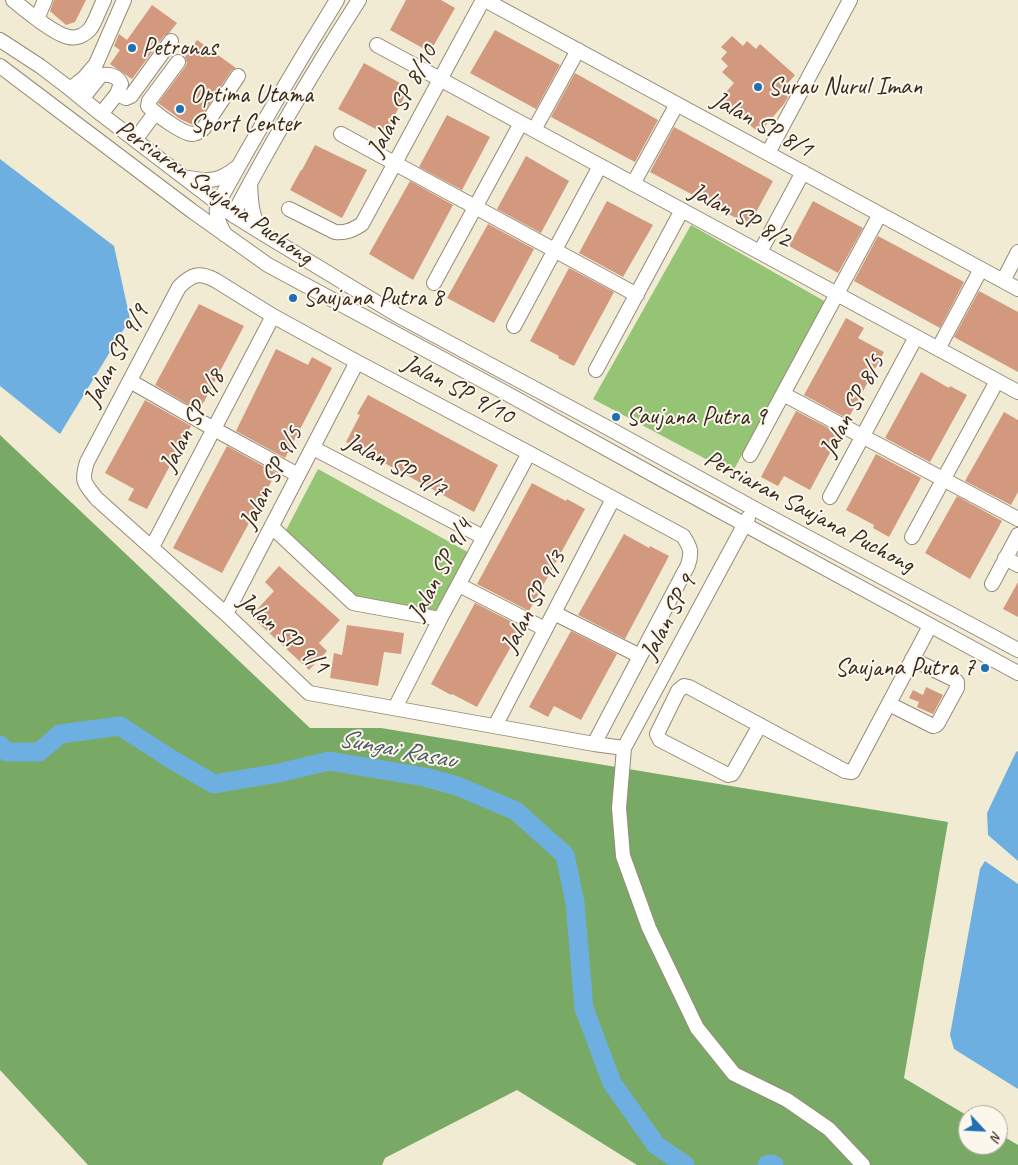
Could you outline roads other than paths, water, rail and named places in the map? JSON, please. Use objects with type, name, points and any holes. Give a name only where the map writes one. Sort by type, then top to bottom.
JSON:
[{"type":"street","points":[[13,0],[36,19],[70,38],[84,34],[90,29],[104,0]]},
{"type":"street","points":[[36,19],[46,0]]},
{"type":"street","points":[[69,88],[84,78],[96,64],[124,0]]},
{"type":"street","points":[[225,235],[218,218],[216,208],[218,203],[337,0]]},
{"type":"street","points":[[192,211],[218,218],[234,215],[250,182],[359,0]]},
{"type":"street","name":"Jalan SP 8/1","points":[[484,0],[1018,289]]},
{"type":"street","name":"Jalan SP 8/10","points":[[289,209],[335,232],[342,233],[362,224],[484,0]]},
{"type":"street","points":[[768,153],[850,0]]},
{"type":"street","name":"Persiaran Saujana Puchong","points":[[0,40],[40,66],[234,215],[399,316],[1018,650]]},
{"type":"street","points":[[117,94],[126,98],[131,96],[172,41]]},
{"type":"street","name":"Jalan SP 8/2","points":[[377,45],[1018,392]]},
{"type":"street","points":[[534,130],[578,50]]},
{"type":"street","points":[[178,62],[149,101],[148,106],[155,113],[184,132],[192,134],[198,133],[202,129],[238,76]]},
{"type":"street","name":"Persiaran Saujana Puchong","points":[[0,66],[192,211],[268,265],[1018,673]]},
{"type":"street","points":[[82,99],[101,75],[108,74],[120,80],[121,84],[117,94],[101,114]]},
{"type":"street","points":[[633,184],[676,104]]},
{"type":"street","points":[[135,140],[155,113]]},
{"type":"street","points":[[434,283],[521,123]]},
{"type":"street","points":[[341,134],[636,294]]},
{"type":"street","points":[[514,326],[600,166]]},
{"type":"street","points":[[186,178],[205,181],[215,180],[224,178],[237,168]]},
{"type":"street","points":[[760,252],[803,172]]},
{"type":"street","points":[[250,182],[255,220],[262,233]]},
{"type":"street","points":[[596,370],[682,210]]},
{"type":"street","points":[[750,455],[880,214]]},
{"type":"street","points":[[1004,281],[1017,256]]},
{"type":"street","points":[[938,349],[981,269]]},
{"type":"street","name":"Jalan SP 9/9","points":[[83,475],[87,462],[179,287],[195,275],[205,275]]},
{"type":"street","name":"Jalan SP 9/10","points":[[205,275],[273,316],[357,362],[683,536],[689,545],[691,555],[688,565],[640,656]]},
{"type":"street","name":"Jalan SP 9/8","points":[[152,547],[273,316]]},
{"type":"street","name":"Jalan SP 8/5","points":[[830,497],[916,337]]},
{"type":"street","name":"Jalan SP 9/5","points":[[226,614],[357,362]]},
{"type":"street","points":[[130,381],[298,475]]},
{"type":"street","points":[[912,537],[997,381]]},
{"type":"street","points":[[783,394],[1018,519]]},
{"type":"street","name":"Jalan SP 9/7","points":[[313,448],[483,538]]},
{"type":"street","name":"Jalan SP 9/4","points":[[395,708],[440,619],[529,453]]},
{"type":"street","name":"Jalan SP 9/1","points":[[83,475],[86,485],[97,499],[226,614],[310,693],[624,748]]},
{"type":"street","name":"Jalan SP 9/3","points":[[495,726],[613,500]]},
{"type":"street","name":"Jalan SP 9","points":[[624,748],[753,508]]},
{"type":"street","points":[[272,528],[353,603],[440,619]]},
{"type":"street","points":[[992,584],[1018,535]]},
{"type":"street","points":[[1005,558],[1018,565]]},
{"type":"street","points":[[459,585],[545,629]]},
{"type":"street","points":[[554,612],[640,656],[594,744]]},
{"type":"street","points":[[760,725],[734,771],[728,775],[660,740],[657,734],[678,691],[684,686],[689,687],[760,725],[845,771],[852,772],[930,626]]},
{"type":"street","points":[[889,704],[936,726],[957,688],[957,682],[954,680],[912,659]]},
{"type":"street","points":[[624,748],[619,808],[623,856],[649,928],[697,1028],[734,1074],[787,1100],[829,1128],[863,1165]]},
{"type":"water","points":[[0,159],[114,246],[130,319],[60,434],[0,386]]},
{"type":"water","points":[[1018,751],[1018,861],[988,835],[987,813]]},
{"type":"water","points":[[985,861],[1018,884],[1018,1089],[954,1049],[950,1035],[980,869]]},
{"type":"waterway","name":"Sungai Rasau","points":[[0,745],[7,752],[39,752],[60,734],[120,726],[214,784],[279,773],[329,761],[425,777],[457,786],[516,811],[565,855],[575,903],[584,1008],[612,1083],[656,1145],[685,1165]]},
{"type":"waterway","name":"Sungai Rasau","points":[[767,1165],[774,1165]]},
{"type":"place","name":"Petronas","points":[[132,48]]},
{"type":"place","name":"Surau Nurul Iman","points":[[758,87]]},
{"type":"place","name":"Optima Utama Sport Center","points":[[180,109]]},
{"type":"place","name":"Saujana Putra 8","points":[[293,298]]},
{"type":"place","name":"Saujana Putra 9","points":[[616,417]]},
{"type":"place","name":"Saujana Putra 7","points":[[985,668]]}]
